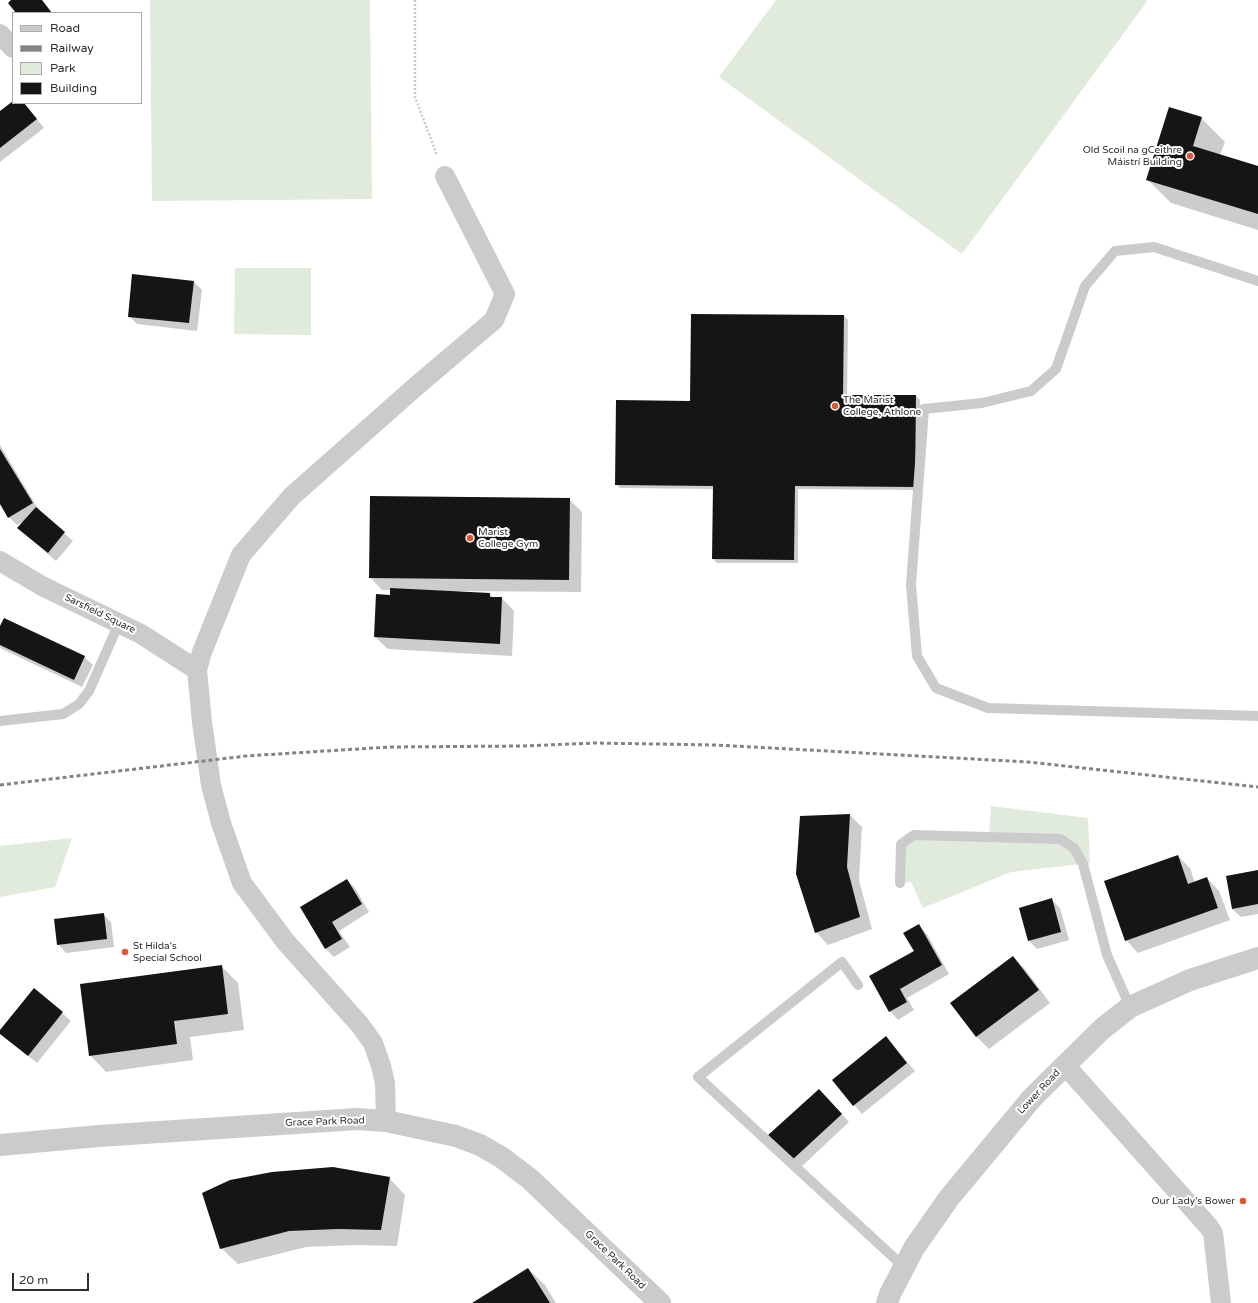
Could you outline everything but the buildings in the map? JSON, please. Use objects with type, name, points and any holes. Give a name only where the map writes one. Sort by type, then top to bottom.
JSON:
[{"type":"street","points":[[386,1121],[385,1083],[373,1044],[360,1025],[285,941],[242,883],[221,823],[211,785],[202,722],[197,670],[202,652],[241,556],[292,496],[494,320],[505,294],[445,176]]},
{"type":"street","name":"Sarsfield Square","points":[[0,561],[42,586],[119,623],[197,670]]},
{"type":"street","name":"Lower Road","points":[[887,1303],[890,1294],[914,1248],[949,1198],[1032,1098],[1102,1030],[1130,1007],[1190,980],[1258,958]]},
{"type":"street","points":[[1065,1065],[1213,1233],[1221,1303]]},
{"type":"street","name":"Grace Park Road","points":[[0,1145],[99,1136],[357,1119],[386,1121],[456,1136],[480,1145],[501,1157],[530,1179],[660,1303]]},
{"type":"lane","points":[[1258,281],[1154,247],[1115,251],[1085,286],[1056,369],[1031,391],[982,403],[924,409],[911,585],[917,656],[936,688],[988,708],[1258,716]]},
{"type":"lane","points":[[0,721],[63,714],[79,704],[89,690],[119,623]]},
{"type":"lane","points":[[900,884],[901,844],[914,835],[1060,838],[1074,848],[1083,864],[1107,955],[1130,1007]]},
{"type":"lane","points":[[858,985],[842,962],[698,1077],[904,1267]]},
{"type":"path","points":[[415,0],[415,97],[445,176]]},
{"type":"green space","points":[[150,0],[370,0],[372,199],[152,201]]},
{"type":"green space","points":[[776,0],[1148,0],[962,254],[719,77]]},
{"type":"green space","points":[[235,268],[311,268],[311,335],[234,334]]},
{"type":"green space","points":[[991,806],[1088,818],[1090,863],[1011,872],[923,908],[911,882],[900,883],[901,844],[914,835],[989,837]]},
{"type":"green space","points":[[72,838],[55,887],[0,897],[0,846]]},
{"type":"railway","points":[[0,785],[246,756],[390,747],[523,746],[595,743],[716,745],[1028,762],[1258,787]]},
{"type":"place","name":"Old Scoil na gCeithre Máistrí Building","points":[[1190,156]]},
{"type":"place","name":"The Marist College, Athlone","points":[[835,406]]},
{"type":"place","name":"Marist College Gym","points":[[470,538]]},
{"type":"place","name":"St Hilda's Special School","points":[[125,952]]},
{"type":"place","name":"Our Lady's Bower","points":[[1243,1201]]}]
